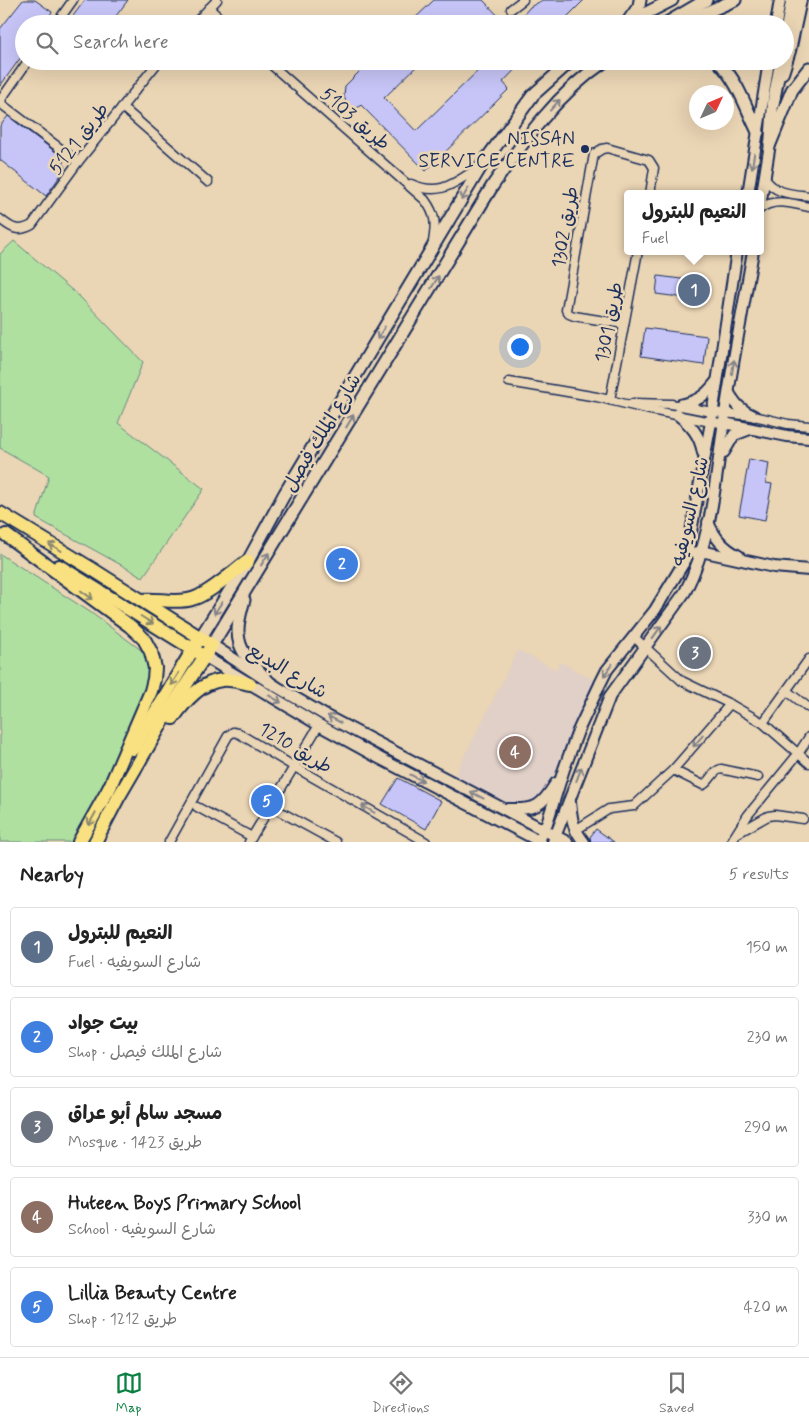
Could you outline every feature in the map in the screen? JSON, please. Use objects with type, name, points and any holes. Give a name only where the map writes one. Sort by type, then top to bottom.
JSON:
[{"type":"main road","points":[[633,15],[639,6],[640,0]]},
{"type":"main road","points":[[643,15],[672,0]]},
{"type":"main road","points":[[680,15],[706,0]]},
{"type":"main road","points":[[700,15],[735,0]]},
{"type":"main road","points":[[789,15],[792,0]]},
{"type":"main road","points":[[770,144],[792,90],[809,68]]},
{"type":"main road","name":"شارع الملك فيصل","points":[[79,842],[113,794],[198,652],[201,637],[248,561],[271,516],[482,165],[532,95],[561,70]]},
{"type":"main road","name":"شارع الملك فيصل","points":[[198,652],[212,645],[493,185],[525,139],[559,100],[594,70]]},
{"type":"main road","points":[[726,70],[742,95],[749,115],[758,132]]},
{"type":"main road","points":[[772,104],[779,70]]},
{"type":"main road","name":"شارع البديع","points":[[0,513],[212,645]]},
{"type":"main road","points":[[3,534],[130,626],[144,639],[152,652],[155,668],[151,691],[113,794]]},
{"type":"main road","name":"شارع البديع","points":[[3,534],[95,587],[198,652]]},
{"type":"main road","points":[[141,600],[152,599],[167,602],[194,599],[248,561]]},
{"type":"main road","points":[[248,586],[238,622],[237,638],[243,652],[268,682]]},
{"type":"main road","points":[[113,794],[193,693],[210,683],[224,680],[250,684]]},
{"type":"main road","name":"شارع الملك فيصل","points":[[95,842],[113,794]]},
{"type":"street","points":[[62,15],[72,0]]},
{"type":"street","points":[[202,15],[217,0]]},
{"type":"street","points":[[512,9],[523,0]]},
{"type":"street","points":[[778,15],[780,0]]},
{"type":"street","points":[[794,32],[801,0]]},
{"type":"street","points":[[209,8],[216,15]]},
{"type":"street","points":[[22,70],[0,103],[78,162]]},
{"type":"street","name":"طريق 5121","points":[[0,220],[12,229],[20,230],[32,225],[78,162],[152,70]]},
{"type":"street","name":"طريق 5103","points":[[277,70],[421,196],[433,210],[434,227],[431,250]]},
{"type":"street","points":[[749,190],[768,70]]},
{"type":"street","points":[[764,190],[770,144],[772,104],[784,70]]},
{"type":"street","points":[[122,107],[208,182]]},
{"type":"street","name":"طريق 1302","points":[[624,324],[574,316],[566,310],[592,159],[598,151],[607,148],[646,158],[653,165],[654,173],[651,190]]},
{"type":"street","name":"طريق 5103","points":[[400,179],[420,188],[433,190],[446,188],[482,165]]},
{"type":"street","points":[[766,178],[779,191],[809,196]]},
{"type":"street","points":[[764,205],[777,202],[809,207]]},
{"type":"street","name":"طريق 1301","points":[[610,400],[637,255]]},
{"type":"street","name":"شارع السويفيه","points":[[544,830],[578,731],[607,670],[655,610],[686,559],[712,417],[736,255]]},
{"type":"street","name":"شارع السويفيه","points":[[554,839],[610,696],[684,592],[692,578],[702,551],[718,467],[724,418],[752,255]]},
{"type":"street","points":[[678,409],[707,394],[716,381]]},
{"type":"street","points":[[509,382],[627,404],[654,402],[712,417],[754,416]]},
{"type":"street","points":[[729,393],[744,412],[788,424],[809,426]]},
{"type":"street","points":[[678,409],[701,441],[704,460]]},
{"type":"street","points":[[724,418],[752,429],[809,438]]},
{"type":"street","points":[[787,436],[788,424]]},
{"type":"street","points":[[718,467],[726,446],[734,435],[752,429]]},
{"type":"street","points":[[708,522],[713,534],[729,551],[756,564]]},
{"type":"street","points":[[686,559],[694,553],[702,551],[756,564],[809,570]]},
{"type":"street","points":[[634,637],[682,680],[730,704],[762,723],[809,763]]},
{"type":"street","name":"شارع البديع","points":[[212,645],[268,682],[328,717],[544,830],[554,839],[567,842]]},
{"type":"street","name":"شارع البديع","points":[[198,652],[319,725],[540,842]]},
{"type":"street","points":[[762,723],[809,659]]},
{"type":"street","points":[[787,691],[809,708]]},
{"type":"street","points":[[574,830],[609,809],[634,806],[673,770],[730,704]]},
{"type":"street","points":[[197,807],[250,840],[319,725]]},
{"type":"street","name":"طريق 1210","points":[[169,842],[228,736],[233,732],[238,733],[426,842]]},
{"type":"street","points":[[731,842],[748,815],[798,754],[809,737]]},
{"type":"street","points":[[673,770],[703,785],[708,782],[716,770],[721,768],[758,777]]},
{"type":"street","points":[[503,809],[529,809],[542,804],[564,769]]},
{"type":"street","points":[[569,800],[574,830],[584,842]]},
{"type":"street","points":[[270,806],[336,842]]},
{"type":"street","points":[[736,834],[768,816],[775,815],[803,819]]},
{"type":"street","points":[[540,842],[544,830]]},
{"type":"shaded area","points":[[518,650],[556,670],[560,662],[594,680],[573,726],[550,790],[532,807],[518,810],[454,777]]},
{"type":"green space","points":[[14,241],[80,297],[143,362],[118,423],[204,489],[143,577],[36,518],[49,476],[0,448],[0,254]]},
{"type":"green space","points":[[0,554],[90,612],[145,653],[149,678],[103,789],[73,842],[0,842]]},
{"type":"building","points":[[23,0],[35,0],[52,12],[50,15],[15,15],[15,65],[0,86],[0,29]]},
{"type":"building","points":[[85,0],[128,0],[117,15],[74,15]]},
{"type":"building","points":[[434,0],[483,0],[497,15],[418,15]]},
{"type":"building","points":[[543,0],[584,0],[569,15],[523,15],[530,7]]},
{"type":"building","points":[[361,70],[413,70],[384,98],[416,131],[479,70],[514,70],[503,82],[509,89],[426,171],[361,105],[356,109],[347,105],[344,96],[345,86]]},
{"type":"building","points":[[8,116],[65,159],[63,162],[65,169],[46,196],[0,160],[0,126]]},
{"type":"building","points":[[658,276],[704,282],[702,300],[656,294]]},
{"type":"building","points":[[645,328],[707,336],[704,365],[641,356]]},
{"type":"building","points":[[749,459],[769,463],[766,483],[772,484],[765,520],[739,515]]},
{"type":"building","points":[[398,778],[441,801],[426,829],[382,804]]},
{"type":"building","points":[[596,829],[614,842],[591,842],[590,837]]},
{"type":"place","name":"NISSAN SERVICE CENTRE","points":[[585,149]]},
{"type":"place","name":"النعيم للبترول","points":[[694,290]]},
{"type":"place","name":"بيت جواد","points":[[342,564]]},
{"type":"place","name":"مسجد سالم أبو عراق","points":[[695,653]]},
{"type":"place","name":"Huteen Boys Primary School","points":[[515,752]]},
{"type":"place","name":"Lillia Beauty Centre","points":[[267,801]]}]
